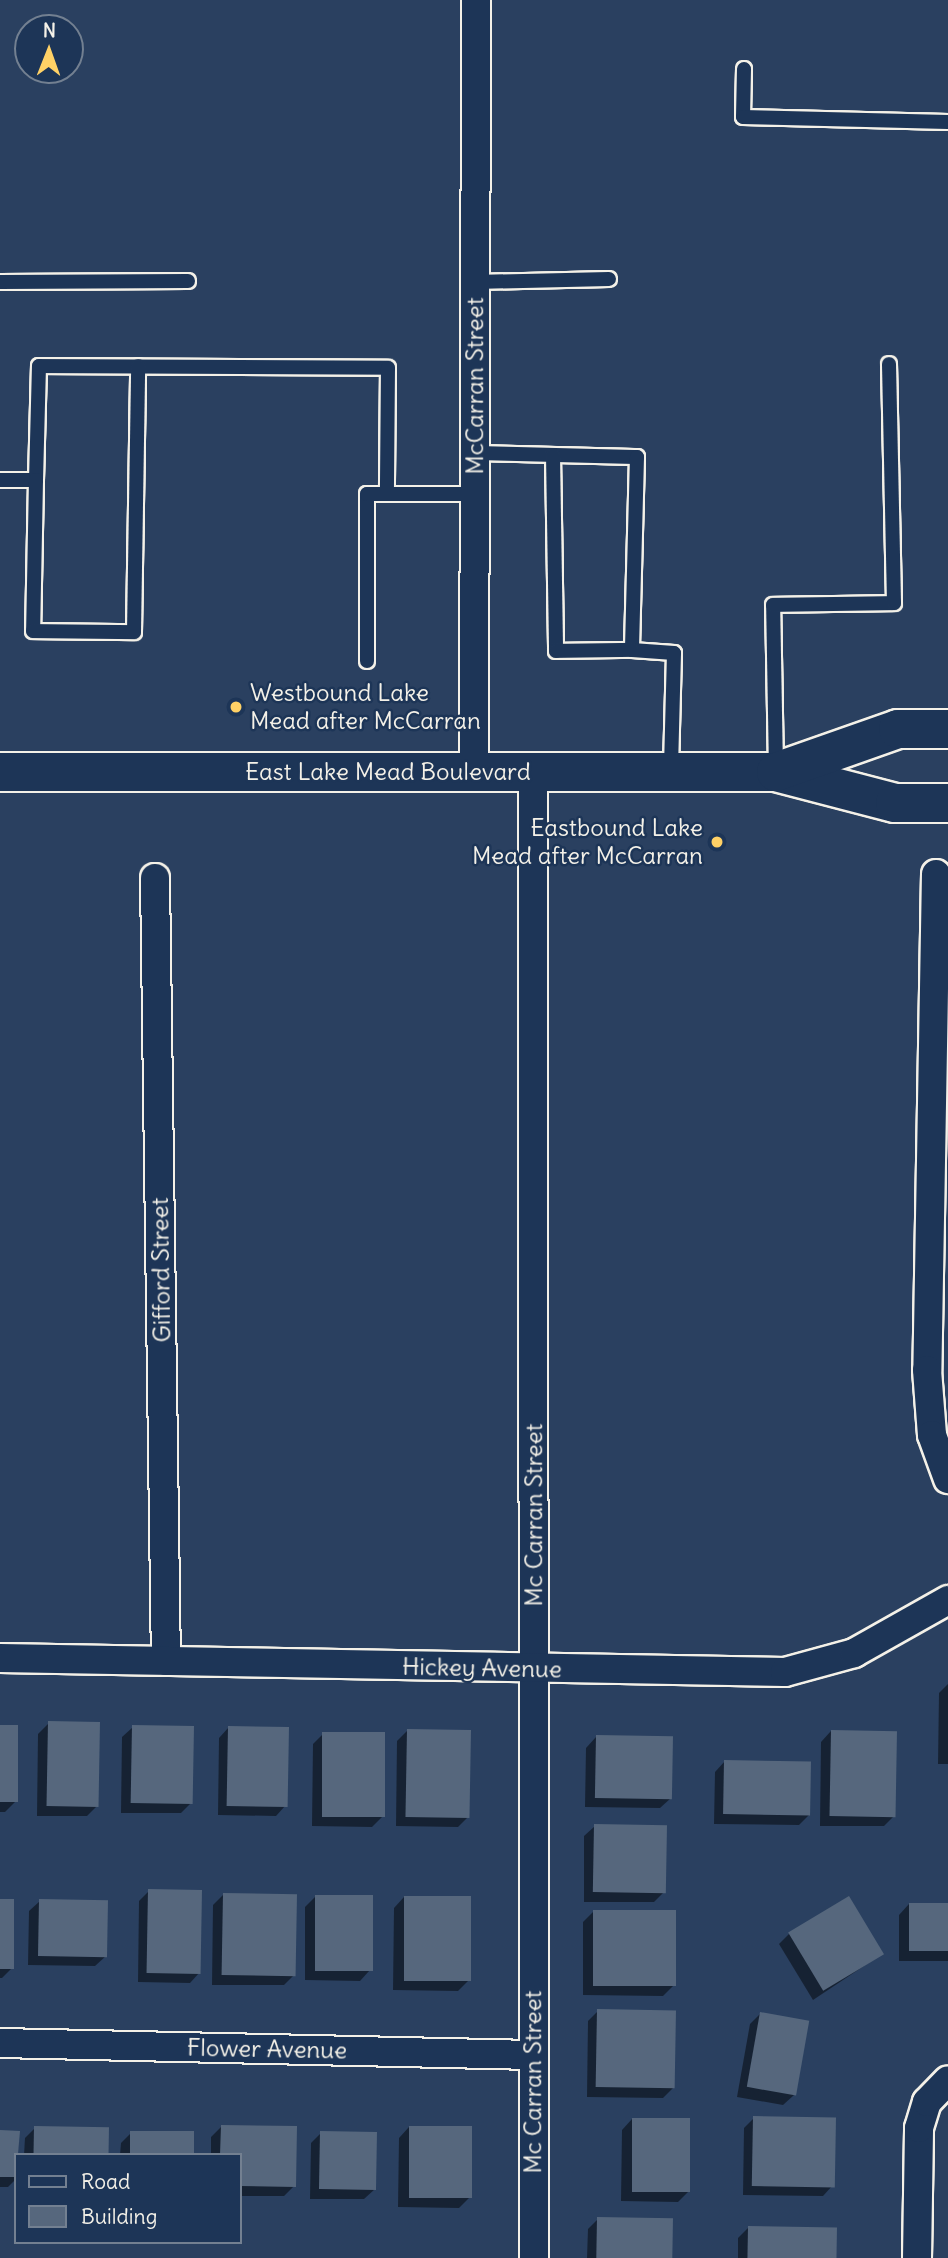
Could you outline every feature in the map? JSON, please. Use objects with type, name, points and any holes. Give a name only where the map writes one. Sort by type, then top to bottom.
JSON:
[{"type":"main road","name":"East Lake Mead Boulevard","points":[[776,772],[898,729],[948,729]]},
{"type":"main road","name":"East Lake Mead Boulevard","points":[[0,772],[776,772],[895,803],[948,803]]},
{"type":"street","name":"McCarran Street","points":[[474,772],[476,0]]},
{"type":"street","name":"Mc Carran Street","points":[[534,772],[534,2258]]},
{"type":"street","points":[[936,874],[927,1370],[932,1435],[948,1479]]},
{"type":"street","name":"Gifford Street","points":[[155,878],[166,1661]]},
{"type":"street","name":"Hickey Avenue","points":[[0,1658],[534,1670],[785,1672],[854,1653],[948,1600]]},
{"type":"street","name":"Flower Avenue","points":[[0,2043],[533,2055]]},
{"type":"street","points":[[916,2258],[919,2128],[927,2102],[945,2083]]},
{"type":"lane","points":[[744,69],[743,117],[948,122]]},
{"type":"lane","points":[[475,282],[609,279]]},
{"type":"lane","points":[[0,282],[188,281]]},
{"type":"lane","points":[[776,772],[773,605],[894,603],[889,364]]},
{"type":"lane","points":[[138,366],[134,632],[33,631],[38,366],[138,366],[388,368],[387,494]]},
{"type":"lane","points":[[475,453],[637,457],[632,650]]},
{"type":"lane","points":[[553,455],[556,651],[632,650],[674,653],[671,772]]},
{"type":"lane","points":[[0,480],[36,480]]},
{"type":"lane","points":[[367,661],[367,494],[475,494]]},
{"type":"building","points":[[48,1721],[100,1722],[99,1807],[47,1806]]},
{"type":"building","points":[[0,1725],[18,1725],[18,1802],[0,1802]]},
{"type":"building","points":[[132,1725],[194,1726],[193,1804],[131,1803]]},
{"type":"building","points":[[228,1726],[289,1727],[288,1807],[227,1806]]},
{"type":"building","points":[[407,1729],[471,1730],[469,1818],[405,1817]]},
{"type":"building","points":[[831,1730],[897,1731],[895,1817],[829,1816]]},
{"type":"building","points":[[322,1732],[385,1732],[385,1817],[322,1817]]},
{"type":"building","points":[[596,1735],[673,1736],[672,1799],[595,1798]]},
{"type":"building","points":[[724,1760],[811,1762],[810,1816],[723,1814]]},
{"type":"building","points":[[594,1824],[667,1825],[666,1893],[593,1892]]},
{"type":"building","points":[[148,1889],[202,1890],[201,1974],[147,1973]]},
{"type":"building","points":[[223,1893],[297,1894],[296,1976],[222,1975]]},
{"type":"building","points":[[315,1895],[373,1895],[373,1971],[315,1971]]},
{"type":"building","points":[[404,1896],[471,1896],[471,1981],[404,1981]]},
{"type":"building","points":[[849,1896],[884,1954],[823,1991],[788,1933]]},
{"type":"building","points":[[0,1899],[14,1899],[14,1969],[0,1969]]},
{"type":"building","points":[[39,1899],[108,1900],[107,1957],[38,1956]]},
{"type":"building","points":[[909,1903],[948,1903],[948,1951],[909,1951]]},
{"type":"building","points":[[593,1910],[676,1910],[676,1986],[593,1986]]},
{"type":"building","points":[[597,2009],[676,2010],[675,2088],[596,2087]]},
{"type":"building","points":[[760,2012],[809,2021],[796,2096],[747,2087]]},
{"type":"building","points":[[753,2116],[836,2117],[835,2187],[752,2186]]},
{"type":"building","points":[[632,2118],[690,2118],[690,2192],[632,2192]]},
{"type":"building","points":[[221,2125],[297,2126],[296,2187],[242,2186],[242,2153],[220,2153]]},
{"type":"building","points":[[34,2126],[109,2127],[109,2153],[34,2153]]},
{"type":"building","points":[[409,2126],[472,2126],[472,2198],[409,2198]]},
{"type":"building","points":[[0,2130],[20,2131],[18,2153],[14,2153],[14,2177],[0,2177]]},
{"type":"building","points":[[130,2131],[194,2131],[194,2153],[130,2153]]},
{"type":"building","points":[[320,2131],[377,2132],[376,2190],[319,2189]]},
{"type":"building","points":[[597,2217],[673,2218],[672,2258],[596,2258]]},
{"type":"building","points":[[748,2226],[837,2228],[836,2258],[747,2258]]},
{"type":"place","name":"Westbound Lake Mead after McCarran","points":[[236,707]]},
{"type":"place","name":"Eastbound Lake Mead after McCarran","points":[[717,842]]}]
